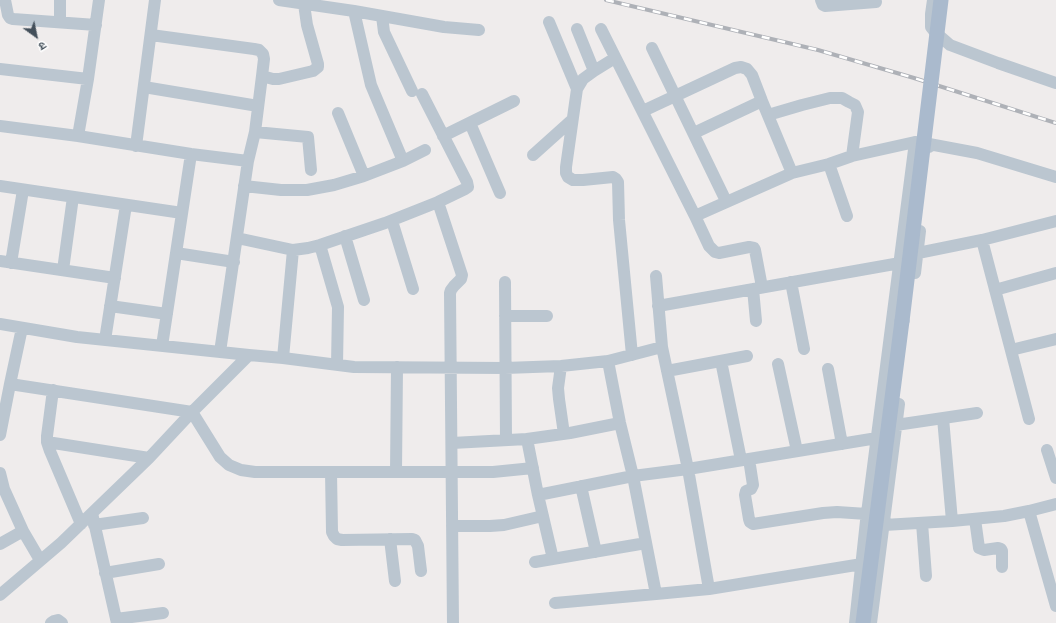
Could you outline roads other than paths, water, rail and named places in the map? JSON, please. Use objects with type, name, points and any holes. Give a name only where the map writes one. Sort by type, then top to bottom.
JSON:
[{"type":"main road","points":[[863,623],[941,0]]},
{"type":"street","points":[[4,0],[10,18],[96,25]]},
{"type":"street","points":[[60,0],[60,22]]},
{"type":"street","points":[[78,136],[100,0]]},
{"type":"street","points":[[136,146],[155,0]]},
{"type":"street","points":[[279,0],[354,11],[444,27],[479,30]]},
{"type":"street","points":[[821,0],[825,6],[876,2]]},
{"type":"street","points":[[933,0],[931,27],[950,45],[1056,83]]},
{"type":"street","points":[[942,39],[948,0]]},
{"type":"street","points":[[262,76],[279,79],[313,71],[318,67],[307,25],[304,4]]},
{"type":"street","points":[[354,11],[371,85],[403,160]]},
{"type":"street","points":[[237,238],[293,250],[308,248],[392,220],[438,202],[468,187],[443,136],[417,93],[384,32],[382,16]]},
{"type":"street","points":[[549,22],[577,89]]},
{"type":"street","points":[[577,29],[594,71]]},
{"type":"street","points":[[601,29],[709,246],[715,252],[719,253],[749,247],[756,250],[756,321]]},
{"type":"street","points":[[151,35],[254,48],[263,54],[264,59],[258,106],[248,160],[220,352]]},
{"type":"street","points":[[652,48],[726,201]]},
{"type":"street","points":[[616,58],[594,71],[584,79],[577,89],[566,173],[568,177],[573,180],[613,177],[618,182],[619,220],[632,355]]},
{"type":"street","points":[[643,111],[735,68],[742,67],[747,69],[752,75],[792,172]]},
{"type":"street","points":[[0,69],[88,79]]},
{"type":"street","points":[[144,87],[258,106]]},
{"type":"street","points":[[768,115],[830,98],[842,98],[855,105],[858,112],[852,156]]},
{"type":"street","points":[[443,136],[514,101]]},
{"type":"street","points":[[694,134],[762,101]]},
{"type":"street","points":[[338,113],[364,176]]},
{"type":"street","points":[[533,155],[572,120]]},
{"type":"street","points":[[470,123],[500,193]]},
{"type":"street","points":[[0,126],[78,136],[191,154],[248,160]]},
{"type":"street","points":[[254,132],[308,137],[311,170]]},
{"type":"street","points":[[695,216],[792,172],[829,164],[852,156],[915,142],[978,152],[1056,177]]},
{"type":"street","points":[[855,623],[867,514],[915,142]]},
{"type":"street","points":[[872,623],[918,253],[929,144]]},
{"type":"street","points":[[244,186],[281,190],[308,190],[334,185],[364,176],[425,150]]},
{"type":"street","points":[[162,346],[191,154]]},
{"type":"street","points":[[829,164],[847,216]]},
{"type":"street","points":[[0,186],[182,213]]},
{"type":"street","points":[[23,190],[6,262],[115,278]]},
{"type":"street","points":[[63,270],[73,197]]},
{"type":"street","points":[[438,202],[462,275],[459,282],[451,290],[450,367],[452,443],[452,623]]},
{"type":"street","points":[[105,340],[126,205]]},
{"type":"street","points":[[392,220],[413,289]]},
{"type":"street","points":[[918,253],[982,240],[1056,221]]},
{"type":"street","points":[[345,236],[364,300]]},
{"type":"street","points":[[982,240],[1029,420]]},
{"type":"street","points":[[320,245],[338,307],[337,365]]},
{"type":"street","points":[[283,358],[293,250]]},
{"type":"street","points":[[176,253],[234,262]]},
{"type":"street","points":[[658,306],[900,263],[916,266]]},
{"type":"street","points":[[995,290],[1056,273]]},
{"type":"street","points":[[656,276],[662,347],[688,469],[708,588]]},
{"type":"street","points":[[505,282],[506,440]]},
{"type":"street","points":[[791,282],[804,349]]},
{"type":"street","points":[[110,306],[167,314]]},
{"type":"street","points":[[505,316],[547,316]]},
{"type":"street","points":[[0,324],[77,337],[283,358],[354,367],[505,368],[560,366],[608,361],[662,347]]},
{"type":"street","points":[[0,435],[22,328]]},
{"type":"street","points":[[1011,350],[1056,339]]},
{"type":"street","points":[[93,519],[192,412],[249,355]]},
{"type":"street","points":[[667,371],[747,356]]},
{"type":"street","points":[[608,361],[620,423],[633,476],[656,594]]},
{"type":"street","points":[[721,361],[745,459],[753,485],[751,489],[746,491],[745,495],[750,522],[753,524],[823,512],[867,514]]},
{"type":"street","points":[[778,364],[796,451]]},
{"type":"street","points":[[560,366],[558,388],[564,434]]},
{"type":"street","points":[[396,472],[397,367]]},
{"type":"street","points":[[828,369],[842,444]]},
{"type":"street","points":[[10,384],[192,412],[220,457],[229,465],[241,470],[255,472],[493,472],[533,468]]},
{"type":"street","points":[[53,390],[47,436],[48,442],[50,451],[81,524]]},
{"type":"street","points":[[896,424],[977,413]]},
{"type":"street","points":[[943,418],[952,521]]},
{"type":"street","points":[[452,443],[527,439],[564,434],[620,423]]},
{"type":"street","points":[[538,495],[633,476],[688,469],[877,438]]},
{"type":"street","points":[[527,439],[553,559]]},
{"type":"street","points":[[48,442],[150,458]]},
{"type":"street","points":[[1047,450],[1056,478]]},
{"type":"street","points":[[331,472],[332,532],[334,536],[337,539],[342,540],[414,540],[418,546],[421,571]]},
{"type":"street","points":[[0,474],[4,489],[23,531],[40,560]]},
{"type":"street","points":[[581,486],[596,552]]},
{"type":"street","points":[[884,526],[1004,516],[1056,504]]},
{"type":"street","points":[[1029,511],[1056,606]]},
{"type":"street","points":[[452,526],[504,525],[543,516]]},
{"type":"street","points":[[0,595],[81,524],[93,519],[143,518]]},
{"type":"street","points":[[93,519],[117,621],[163,613]]},
{"type":"street","points":[[975,519],[979,548],[984,550],[998,548],[1001,550],[1002,567]]},
{"type":"street","points":[[922,523],[926,576]]},
{"type":"street","points":[[0,544],[23,531]]},
{"type":"street","points":[[390,539],[395,581]]},
{"type":"street","points":[[535,562],[646,543]]},
{"type":"street","points":[[106,573],[159,564]]},
{"type":"street","points":[[555,603],[708,588],[862,564]]},
{"type":"street","points":[[51,623],[58,620],[62,623]]},
{"type":"railway","points":[[606,0],[818,50],[914,78],[1056,123]]}]
